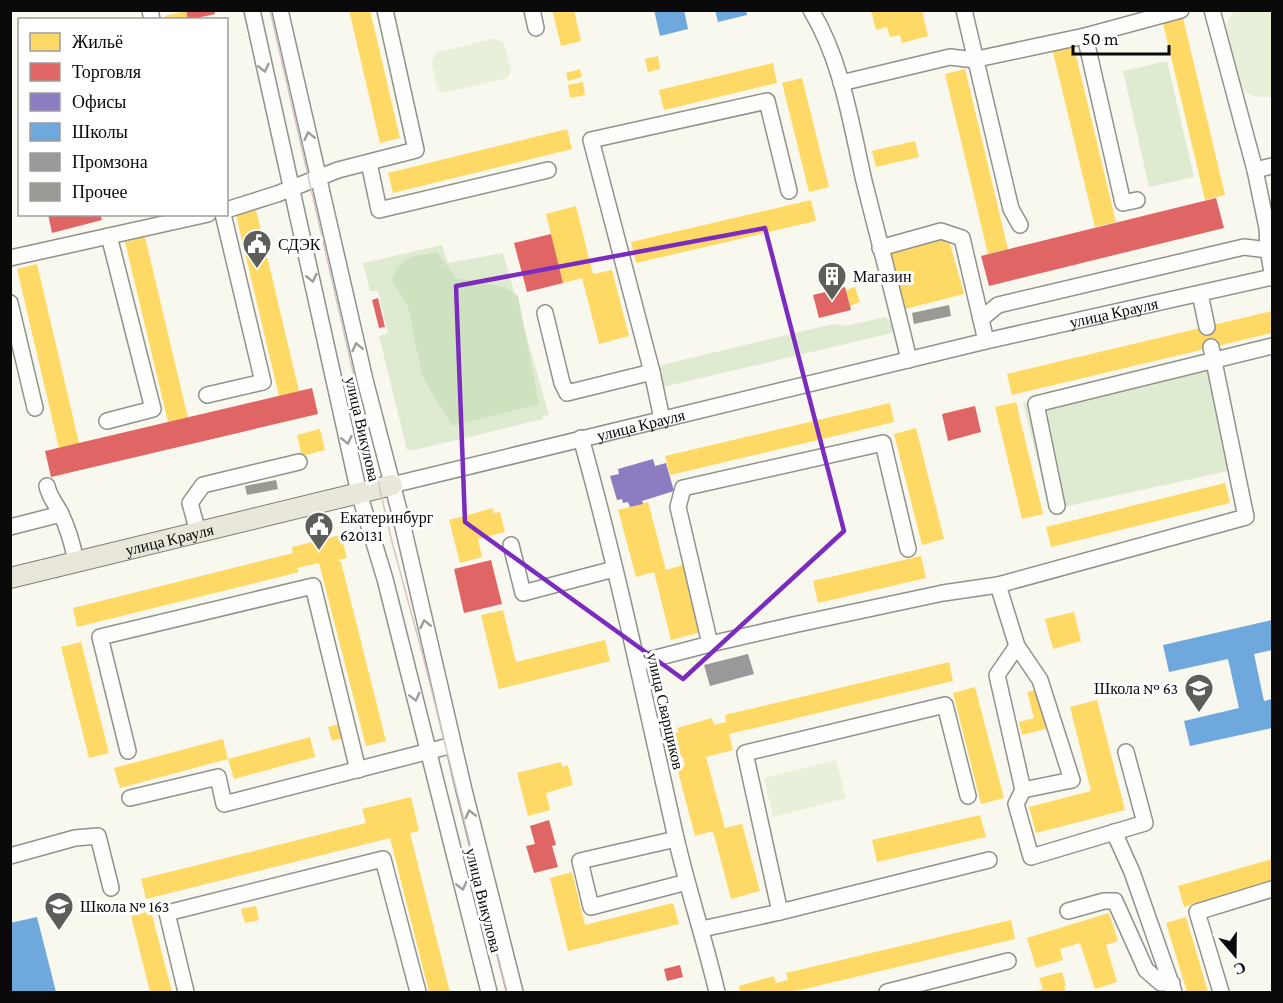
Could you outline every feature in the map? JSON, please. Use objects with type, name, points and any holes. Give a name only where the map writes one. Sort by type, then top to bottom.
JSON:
[{"type":"main road","name":"улица Крауля","points":[[10,578],[392,485]]},
{"type":"street","name":"улица Викулова","points":[[252,10],[359,493],[385,579],[489,993]]},
{"type":"street","name":"улица Викулова","points":[[280,10],[365,380],[515,993]]},
{"type":"street","points":[[228,209],[338,170],[416,150],[385,10]]},
{"type":"street","points":[[532,10],[536,28]]},
{"type":"street","points":[[811,10],[825,33],[841,83],[909,360]]},
{"type":"street","points":[[964,10],[1011,209],[1020,225]]},
{"type":"street","points":[[841,83],[950,57],[975,60],[1084,36],[1156,13],[1181,10]]},
{"type":"street","points":[[1212,10],[1255,170],[1268,228],[1268,250],[1272,272]]},
{"type":"street","points":[[1084,36],[1123,203],[1137,200]]},
{"type":"street","points":[[662,419],[652,372],[591,140],[767,101],[789,191]]},
{"type":"street","points":[[369,163],[379,210],[548,170]]},
{"type":"street","points":[[1255,170],[1272,166]]},
{"type":"street","points":[[10,258],[199,216]]},
{"type":"street","points":[[207,395],[263,382],[223,216]]},
{"type":"street","points":[[880,248],[941,231],[963,238],[986,341]]},
{"type":"street","points":[[107,421],[153,409],[110,236]]},
{"type":"street","points":[[981,319],[998,305],[1245,247],[1268,250]]},
{"type":"street","name":"улица Крауля","points":[[392,485],[986,341],[1272,277]]},
{"type":"street","points":[[1200,294],[1207,327]]},
{"type":"street","points":[[10,303],[35,408]]},
{"type":"street","points":[[545,313],[562,383],[567,393],[652,372]]},
{"type":"street","points":[[1057,506],[1036,404],[1212,354],[1272,346]]},
{"type":"street","points":[[637,663],[710,644],[943,593],[998,585],[1246,517],[1212,354]]},
{"type":"street","name":"улица Сварщиков","points":[[581,438],[637,663],[676,839],[702,929],[717,993]]},
{"type":"street","points":[[710,644],[678,507],[683,488],[883,443],[908,549]]},
{"type":"street","points":[[198,532],[190,503],[203,485],[299,462]]},
{"type":"street","points":[[47,486],[61,514],[72,543],[76,562]]},
{"type":"street","points":[[10,527],[61,514]]},
{"type":"street","points":[[511,544],[523,593],[614,569]]},
{"type":"street","points":[[998,585],[1017,646],[1040,680],[1072,780],[1023,790]]},
{"type":"street","points":[[128,751],[100,637],[313,586],[358,770]]},
{"type":"street","points":[[1017,646],[997,675],[1023,790],[1016,804],[1031,857],[1145,823],[1126,752]]},
{"type":"street","points":[[780,912],[745,753],[945,705],[968,796]]},
{"type":"street","points":[[130,798],[218,777],[224,804],[453,745]]},
{"type":"street","points":[[1114,832],[1132,872],[1171,989]]},
{"type":"street","points":[[10,856],[75,838],[98,836],[111,888]]},
{"type":"street","points":[[676,839],[580,861],[591,907],[687,882]]},
{"type":"street","points":[[186,993],[167,913],[383,858],[418,993]]},
{"type":"street","points":[[702,929],[989,860]]},
{"type":"street","points":[[1221,993],[1197,912],[1272,889]]},
{"type":"street","points":[[1068,911],[1104,901],[1115,901],[1146,970],[1171,989]]},
{"type":"street","points":[[887,993],[1008,961]]},
{"type":"highlighted area","points":[[765,228],[844,531],[683,679],[465,522],[456,286]]},
{"type":"green space","points":[[1234,11],[1272,11],[1272,97],[1258,97],[1241,87],[1229,55],[1226,33],[1228,21]]},
{"type":"green space","points":[[496,38],[504,43],[511,71],[507,78],[444,93],[438,90],[431,62],[436,53]]},
{"type":"green space","points":[[1167,61],[1194,177],[1149,187],[1123,71]]},
{"type":"green space","points":[[442,245],[448,263],[503,253],[549,415],[543,416],[543,419],[407,450],[379,336],[388,333],[378,291],[370,291],[363,263]]},
{"type":"green space","points":[[437,252],[456,278],[504,287],[518,296],[539,404],[452,426],[422,376],[408,306],[392,281],[398,266],[403,262],[415,256]]},
{"type":"green space","points":[[885,317],[893,325],[892,333],[663,387],[659,372],[661,365],[833,324],[847,326]]},
{"type":"green space","points":[[1209,367],[1228,471],[1050,510],[1023,403]]},
{"type":"green space","points":[[836,760],[846,798],[773,817],[764,778]]},
{"type":"building: Жильё","points":[[349,10],[370,10],[400,138],[380,143]]},
{"type":"building: Жильё","points":[[552,10],[574,10],[581,41],[561,46]]},
{"type":"building: Жильё","points":[[871,10],[922,10],[928,36],[902,43],[900,35],[890,37],[887,27],[876,30]]},
{"type":"building: Жильё","points":[[186,11],[188,18],[166,18],[165,16]]},
{"type":"building: Жильё","points":[[1183,18],[1225,195],[1205,200],[1163,23]]},
{"type":"building: Жильё","points":[[1073,43],[1116,222],[1095,227],[1052,48]]},
{"type":"building: Жильё","points":[[658,56],[660,69],[648,72],[645,59]]},
{"type":"building: Жильё","points":[[773,63],[777,83],[664,110],[659,90]]},
{"type":"building: Жильё","points":[[580,69],[582,77],[568,81],[566,73]]},
{"type":"building: Жильё","points":[[965,69],[1008,249],[988,254],[945,74]]},
{"type":"building: Жильё","points":[[802,78],[829,187],[809,192],[782,83]]},
{"type":"building: Жильё","points":[[583,82],[585,95],[570,98],[568,85]]},
{"type":"building: Жильё","points":[[567,129],[572,149],[393,193],[388,173]]},
{"type":"building: Жильё","points":[[915,141],[919,157],[876,167],[872,151]]},
{"type":"building: Жильё","points":[[811,200],[816,221],[636,263],[631,242]]},
{"type":"building: Жильё","points":[[576,206],[593,274],[612,270],[629,336],[599,344],[582,278],[563,283],[546,214]]},
{"type":"building: Жильё","points":[[256,210],[299,391],[279,396],[236,215]]},
{"type":"building: Жильё","points":[[948,236],[964,294],[905,309],[889,250]]},
{"type":"building: Жильё","points":[[145,237],[188,418],[168,422],[125,242]]},
{"type":"building: Жильё","points":[[37,264],[79,443],[59,448],[17,269]]},
{"type":"building: Жильё","points":[[855,287],[860,302],[850,306],[846,290]]},
{"type":"building: Жильё","points":[[1272,311],[1272,333],[1012,395],[1007,374]]},
{"type":"building: Жильё","points":[[1016,402],[1043,514],[1022,519],[995,407]]},
{"type":"building: Жильё","points":[[890,403],[894,422],[670,475],[665,456]]},
{"type":"building: Жильё","points":[[916,428],[944,539],[922,545],[894,434]]},
{"type":"building: Жильё","points":[[320,429],[325,450],[302,456],[297,435]]},
{"type":"building: Жильё","points":[[1225,483],[1230,503],[1051,547],[1046,527]]},
{"type":"building: Жильё","points":[[648,502],[666,570],[683,565],[701,632],[671,640],[654,572],[636,577],[618,510]]},
{"type":"building: Жильё","points":[[493,508],[494,513],[500,512],[505,532],[478,539],[482,557],[460,563],[449,520]]},
{"type":"building: Жильё","points":[[341,535],[347,558],[338,560],[341,562],[386,741],[366,746],[319,563],[297,568],[299,572],[77,627],[73,608],[293,553],[292,547]]},
{"type":"building: Жильё","points":[[921,556],[926,578],[818,603],[813,581]]},
{"type":"building: Жильё","points":[[503,610],[516,662],[605,640],[610,661],[499,689],[481,615]]},
{"type":"building: Жильё","points":[[1074,612],[1081,641],[1053,649],[1045,619]]},
{"type":"building: Жильё","points":[[81,642],[109,753],[89,758],[61,647]]},
{"type":"building: Жильё","points":[[949,662],[953,681],[729,734],[733,750],[706,757],[725,828],[742,824],[760,891],[731,899],[713,831],[695,836],[677,768],[685,766],[683,757],[676,759],[669,735],[679,732],[677,728],[712,718],[714,725],[726,722],[725,715]]},
{"type":"building: Жильё","points":[[975,687],[1004,798],[981,804],[953,693]]},
{"type":"building: Жильё","points":[[1039,689],[1049,728],[1022,735],[1019,722],[1034,718],[1027,692]]},
{"type":"building: Жильё","points":[[1097,700],[1125,810],[1036,833],[1029,807],[1091,791],[1070,707]]},
{"type":"building: Жильё","points":[[339,724],[343,738],[332,741],[328,727]]},
{"type":"building: Жильё","points":[[310,737],[315,757],[234,779],[228,759]]},
{"type":"building: Жильё","points":[[223,739],[228,759],[120,788],[114,768]]},
{"type":"building: Жильё","points":[[561,762],[562,767],[568,765],[573,785],[546,793],[550,810],[528,816],[517,773]]},
{"type":"building: Жильё","points":[[411,797],[419,831],[410,833],[450,992],[429,992],[390,838],[146,899],[141,879],[366,823],[362,809]]},
{"type":"building: Жильё","points":[[980,815],[986,837],[877,862],[872,840]]},
{"type":"building: Жильё","points":[[1272,859],[1272,881],[1184,907],[1178,886]]},
{"type":"building: Жильё","points":[[572,872],[585,925],[673,903],[679,924],[568,951],[550,878]]},
{"type":"building: Жильё","points":[[256,906],[259,920],[245,923],[241,909]]},
{"type":"building: Жильё","points":[[151,911],[172,992],[150,992],[131,916]]},
{"type":"building: Жильё","points":[[1109,913],[1118,941],[1106,945],[1117,982],[1095,989],[1080,943],[1060,949],[1063,960],[1036,968],[1027,938]]},
{"type":"building: Жильё","points":[[1186,917],[1208,992],[1187,992],[1166,923]]},
{"type":"building: Жильё","points":[[1011,920],[1015,939],[792,992],[735,992],[740,990],[739,986],[774,976],[776,983],[788,980],[786,973]]},
{"type":"building: Жильё","points":[[1062,972],[1066,992],[1034,992],[1043,989],[1039,978]]},
{"type":"building: Торговля","points":[[186,10],[214,10],[215,14],[197,18],[188,18]]},
{"type":"building: Торговля","points":[[1216,198],[1224,228],[989,286],[981,256]]},
{"type":"building: Торговля","points":[[48,216],[101,216],[102,220],[52,233]]},
{"type":"building: Торговля","points":[[551,234],[563,283],[527,292],[514,243]]},
{"type":"building: Торговля","name":"Магазин","points":[[845,287],[851,310],[819,318],[813,295]]},
{"type":"building: Торговля","points":[[378,298],[385,327],[379,328],[372,300]]},
{"type":"building: Торговля","points":[[312,388],[318,414],[51,477],[45,451]]},
{"type":"building: Торговля","points":[[975,406],[981,432],[948,441],[942,414]]},
{"type":"building: Торговля","points":[[491,560],[502,604],[464,613],[454,569]]},
{"type":"building: Торговля","points":[[549,820],[556,845],[552,846],[558,867],[534,873],[526,846],[535,844],[530,826]]},
{"type":"building: Торговля","points":[[680,965],[683,977],[667,981],[664,969]]},
{"type":"building: Офисы","points":[[653,459],[655,466],[666,463],[674,491],[630,507],[628,502],[623,503],[622,499],[617,500],[610,476],[619,474],[618,469]]},
{"type":"building: Школы","points":[[654,10],[684,10],[688,29],[660,36]]},
{"type":"building: Школы","points":[[715,10],[746,10],[747,15],[718,22]]},
{"type":"building: Школы","points":[[1272,620],[1272,650],[1254,654],[1264,701],[1272,699],[1272,728],[1190,746],[1184,721],[1239,708],[1228,659],[1169,672],[1163,645]]},
{"type":"building: Школы","points":[[37,917],[56,992],[10,992],[10,923]]},
{"type":"building: Промзона","points":[[748,654],[754,674],[710,686],[704,665]]},
{"type":"building: Прочее","points":[[949,305],[951,316],[914,324],[912,313]]},
{"type":"building: Прочее","points":[[276,480],[278,489],[247,495],[245,486]]},
{"type":"tram line","points":[[270,10],[392,542],[423,656],[507,992]]},
{"type":"place","name":"СДЭК","points":[[257,270]]},
{"type":"place","name":"Магазин","points":[[832,302]]},
{"type":"place","name":"Екатеринбург 620131","points":[[319,552]]},
{"type":"place","name":"Школа № 63","points":[[1199,714]]},
{"type":"place","name":"Школа № 163","points":[[59,932]]}]
